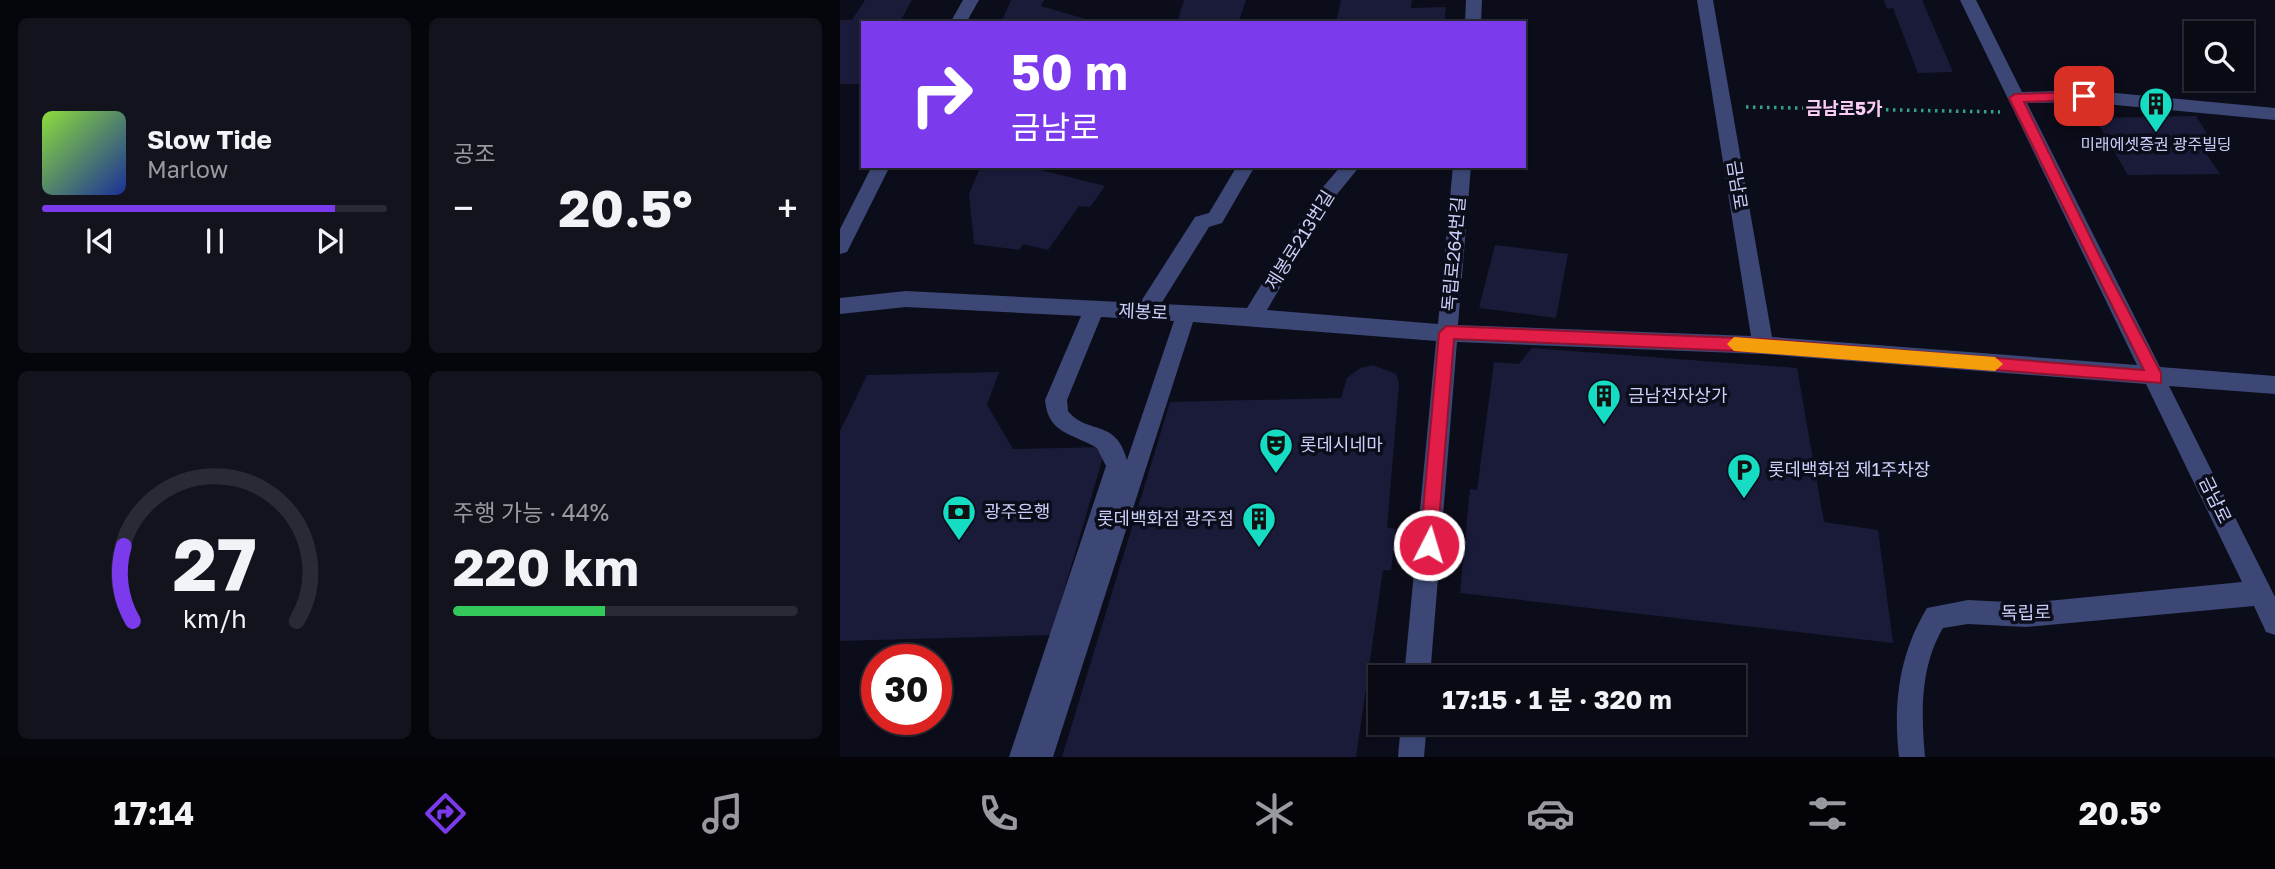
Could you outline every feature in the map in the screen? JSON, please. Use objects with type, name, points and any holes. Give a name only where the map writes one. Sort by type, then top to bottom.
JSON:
[{"type":"street","points":[[959,21],[971,0]]},
{"type":"street","points":[[1473,21],[1474,0]]},
{"type":"street","name":"금남로","points":[[1705,0],[1763,345]]},
{"type":"street","name":"금남로","points":[[1968,0],[2275,623]]},
{"type":"street","points":[[2019,105],[2084,96],[2275,114]]},
{"type":"street","points":[[840,247],[880,168]]},
{"type":"street","points":[[1145,312],[1202,222],[1215,218],[1244,168]]},
{"type":"street","name":"제봉로213번길","points":[[1252,317],[1323,199],[1348,168]]},
{"type":"street","name":"독립로264번길","points":[[1419,665],[1462,168]]},
{"type":"street","name":"제봉로","points":[[840,306],[906,299],[1252,317],[1446,333]]},
{"type":"street","points":[[1022,757],[1117,466],[1111,445],[1102,437],[1061,424],[1054,413],[1056,400],[1094,309]]},
{"type":"street","points":[[1040,757],[1186,314]]},
{"type":"street","points":[[1446,333],[1763,345],[2156,378],[2275,385]]},
{"type":"street","name":"독립로","points":[[1912,757],[1910,701],[1925,633],[1936,617],[1968,612],[2026,615],[2260,593]]},
{"type":"street","points":[[1411,757],[1413,735]]},
{"type":"path","points":[[1724,107],[2019,105]]},
{"type":"building","points":[[865,0],[912,0],[900,21],[861,21],[861,84],[840,84],[840,20],[852,20]]},
{"type":"building","points":[[1011,0],[1044,0],[1041,6],[1092,21],[1002,21]]},
{"type":"building","points":[[1184,0],[1246,0],[1239,21],[1178,21]]},
{"type":"building","points":[[1341,0],[1412,0],[1411,8],[1446,7],[1444,21],[1336,21]]},
{"type":"building","points":[[1884,0],[1922,0],[1953,72],[1918,73],[1893,8],[1887,9]]},
{"type":"building","name":"미래에셋증권 광주빌딩","points":[[2196,116],[2218,151],[2205,152],[2220,174],[2128,175],[2095,118]]},
{"type":"building","points":[[980,168],[1033,168],[1105,186],[1090,207],[1079,206],[1048,250],[1023,244],[1019,250],[974,244],[969,194]]},
{"type":"building","points":[[1495,245],[1568,254],[1556,318],[1479,308]]},
{"type":"building","name":"롯데백화점 제1주차장","points":[[1532,348],[1797,368],[1824,522],[1878,530],[1893,643],[1460,593],[1470,489],[1477,490],[1494,362],[1519,364]]},
{"type":"building","name":"롯데백화점 광주점","points":[[1373,365],[1396,374],[1399,383],[1387,528],[1396,529],[1391,570],[1383,570],[1356,757],[1062,757],[1170,402],[1341,398],[1347,378],[1360,368]]},
{"type":"building","name":"광주은행","points":[[999,372],[987,405],[1013,449],[1106,447],[1051,635],[840,641],[840,431],[867,375]]},
{"type":"slow traffic","points":[[1734,344],[1995,364]]},
{"type":"place","name":"미래에셋증권 광주빌딩","points":[[2156,134]]},
{"type":"place","name":"금남전자상가","points":[[1604,426]]},
{"type":"place","name":"롯데시네마","points":[[1276,475]]},
{"type":"place","name":"롯데백화점 제1주차장","points":[[1744,500]]},
{"type":"place","name":"광주은행","points":[[959,542]]},
{"type":"place","name":"롯데백화점 광주점","points":[[1259,549]]},
{"type":"district","name":"금남로5가","points":[[1844,109]]},
{"type":"route","points":[[1429,545],[1446,333],[1763,345],[2156,378],[2015,98],[2084,96]]}]
